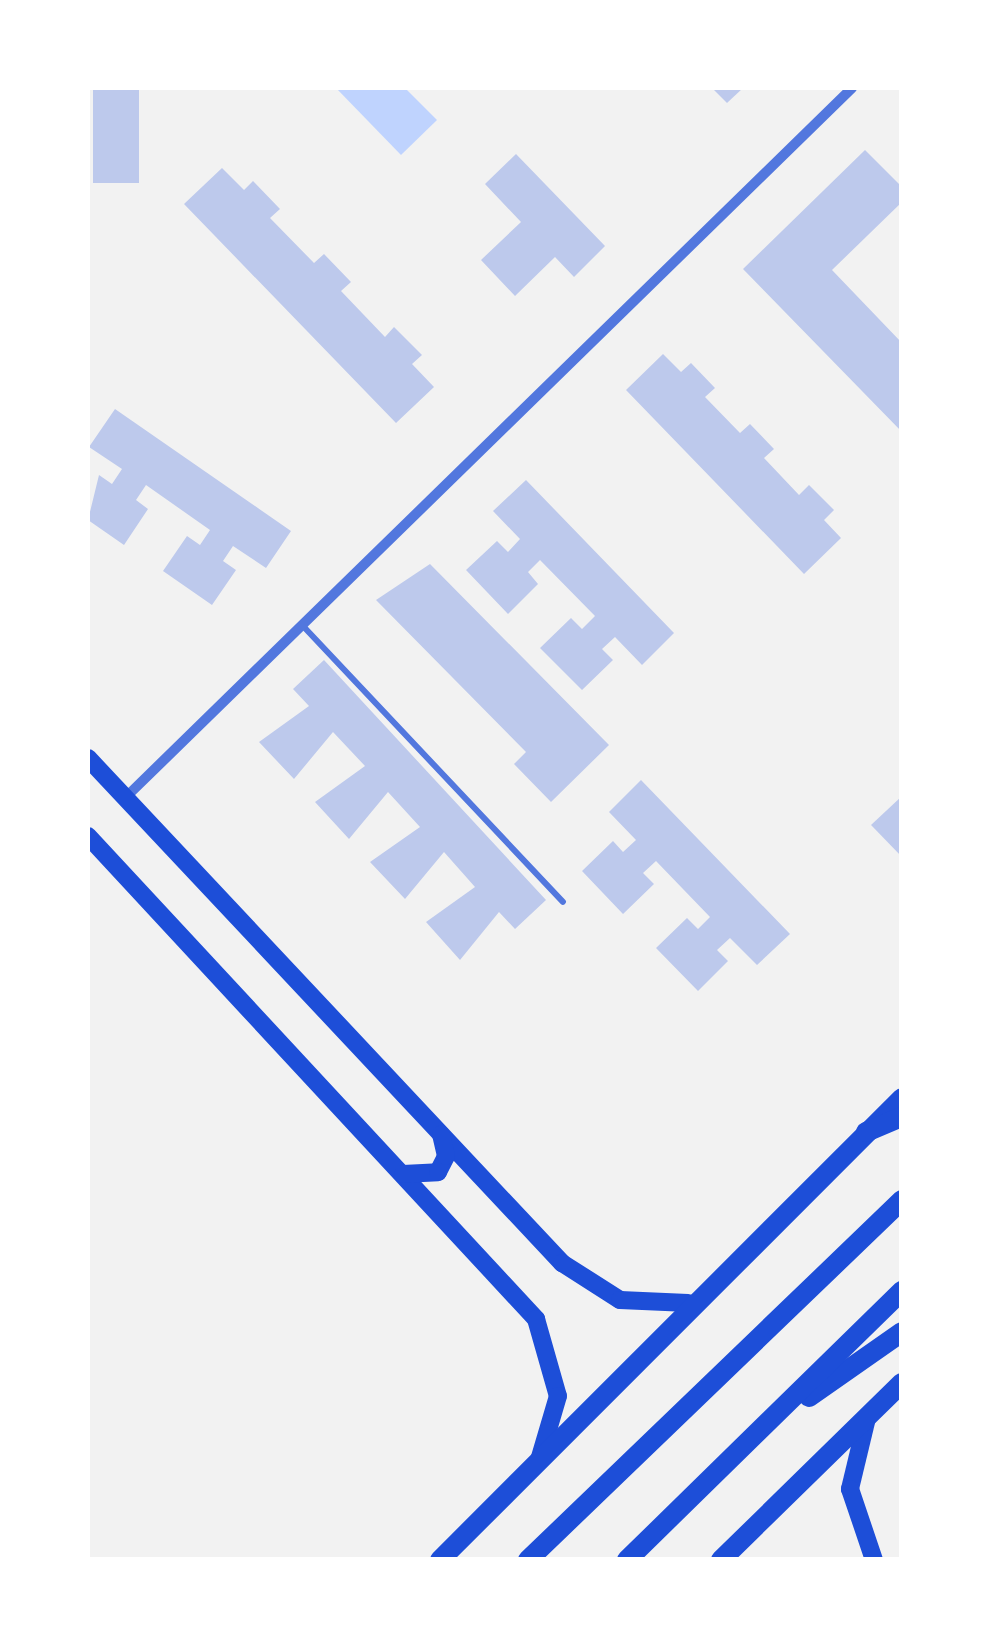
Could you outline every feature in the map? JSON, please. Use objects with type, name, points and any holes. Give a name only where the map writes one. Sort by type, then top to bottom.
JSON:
[{"type":"main road","points":[[88,758],[439,1132],[593,1288],[654,1306],[688,1304]]},
{"type":"main road","points":[[88,836],[399,1171],[548,1341],[558,1396],[531,1472]]},
{"type":"main road","points":[[440,1560],[531,1472],[688,1304],[902,1098]]},
{"type":"main road","points":[[866,1132],[902,1117]]},
{"type":"main road","points":[[399,1171],[414,1180],[438,1172],[446,1156],[439,1132]]},
{"type":"main road","points":[[528,1560],[902,1200]]},
{"type":"main road","points":[[628,1560],[902,1291]]},
{"type":"main road","points":[[762,1429],[902,1332]]},
{"type":"main road","points":[[720,1560],[902,1382]]},
{"type":"main road","points":[[868,1415],[850,1489],[874,1560]]},
{"type":"street","points":[[125,798],[852,88]]},
{"type":"lane","points":[[302,625],[563,902]]},
{"type":"water","points":[[336,88],[405,88],[437,120],[401,155]]},
{"type":"building","points":[[93,88],[139,88],[139,183],[93,183]]},
{"type":"building","points":[[712,88],[743,88],[727,103]]},
{"type":"building","points":[[865,150],[902,187],[902,202],[832,270],[902,343],[902,432],[743,269]]},
{"type":"building","points":[[516,154],[605,246],[574,277],[555,257],[515,296],[481,260],[521,222],[485,184]]},
{"type":"building","points":[[222,168],[244,190],[253,181],[280,209],[270,218],[314,263],[324,254],[351,282],[341,291],[385,337],[394,327],[422,355],[412,364],[434,387],[396,423],[184,204]]},
{"type":"building","points":[[663,354],[681,372],[691,363],[715,388],[705,397],[740,433],[750,424],[774,449],[764,458],[799,495],[809,485],[834,510],[824,520],[841,538],[804,574],[626,390]]},
{"type":"building","points":[[115,409],[291,531],[266,568],[233,546],[223,561],[236,570],[212,605],[163,571],[187,536],[200,545],[210,530],[146,485],[136,500],[148,509],[124,545],[88,520],[99,475],[112,484],[122,469],[89,447]]},
{"type":"building","points":[[526,480],[674,633],[642,665],[615,637],[602,649],[613,660],[582,690],[540,648],[571,618],[582,629],[595,616],[540,560],[528,572],[538,584],[508,614],[466,570],[497,541],[508,552],[520,539],[493,511]]},
{"type":"building","points":[[430,564],[609,745],[551,802],[514,764],[526,752],[376,600]]},
{"type":"building","points":[[324,660],[546,900],[515,929],[499,912],[460,960],[426,922],[475,887],[444,852],[405,899],[370,862],[420,827],[388,792],[349,839],[315,802],[365,766],[333,732],[294,779],[259,742],[309,706],[293,689]]},
{"type":"building","points":[[641,780],[790,934],[757,965],[730,938],[717,950],[728,961],[698,991],[656,948],[687,918],[698,929],[710,917],[656,861],[643,873],[654,884],[623,914],[582,871],[613,841],[623,852],[636,840],[609,812]]},
{"type":"building","points":[[902,796],[902,857],[871,825]]}]
